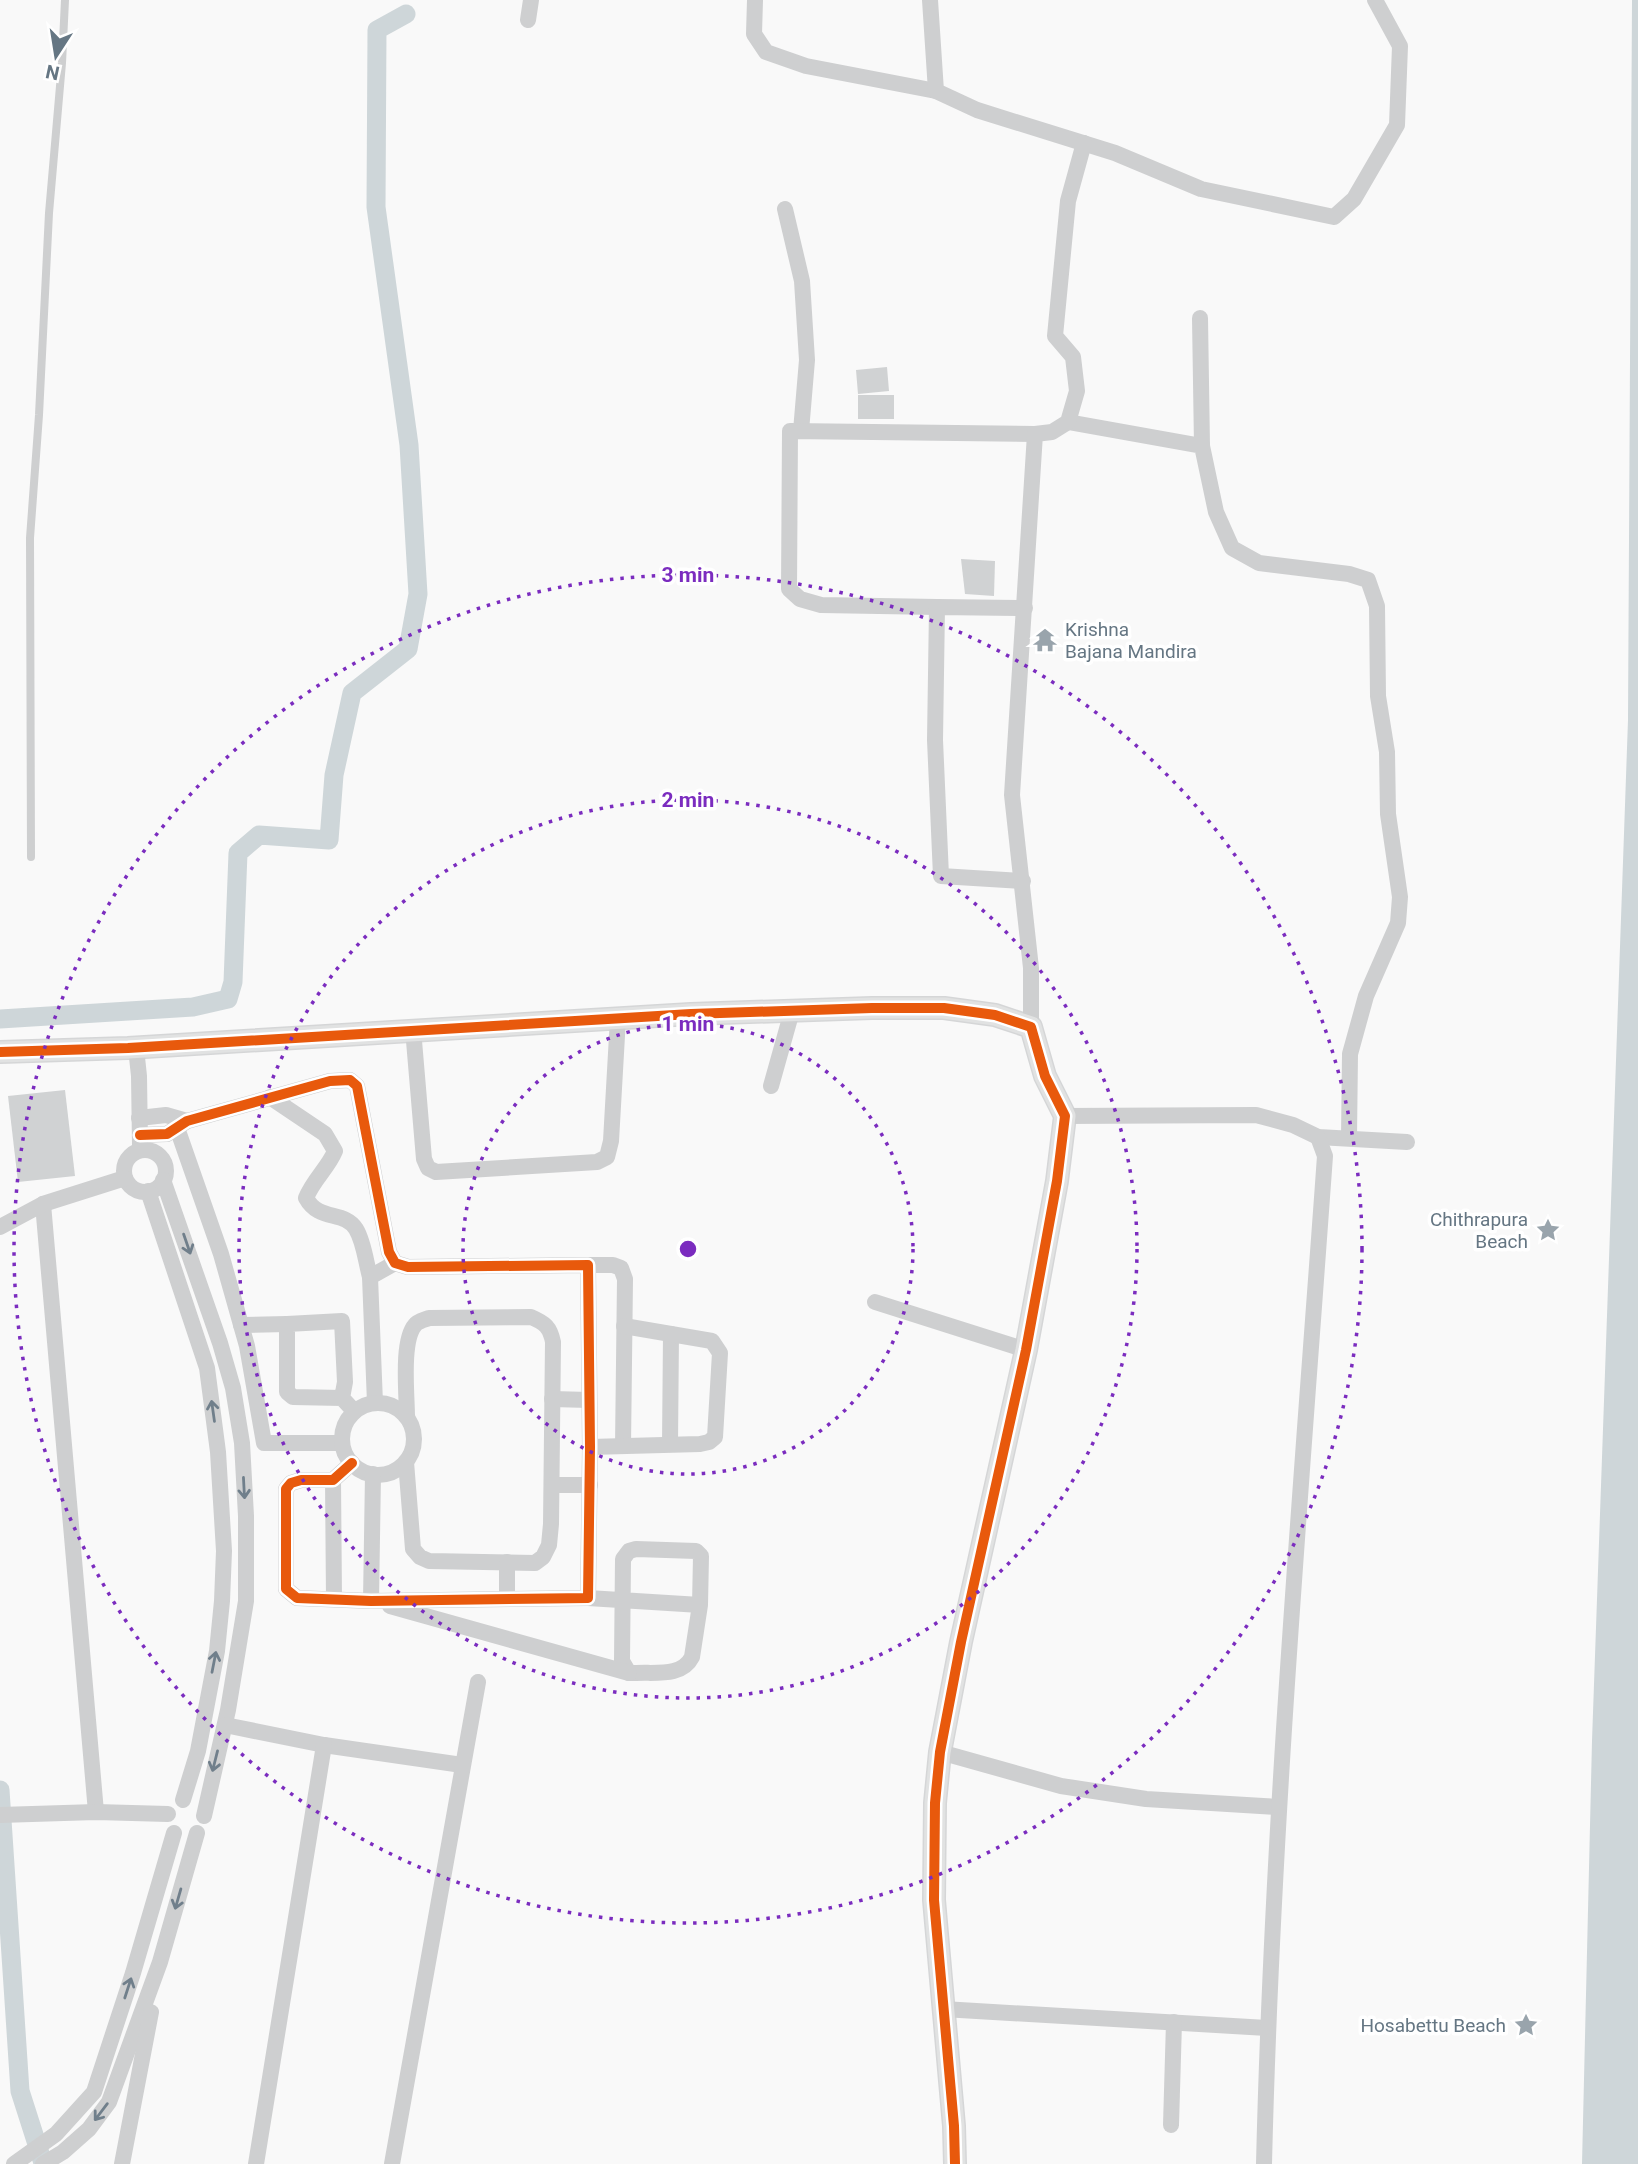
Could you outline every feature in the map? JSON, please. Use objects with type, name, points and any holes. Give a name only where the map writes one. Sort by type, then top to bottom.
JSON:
[{"type":"street","points":[[528,20],[531,0]]},
{"type":"street","points":[[755,0],[754,34],[766,52],[806,66],[936,91],[978,110],[1084,143],[1201,189],[1334,217],[1354,199],[1397,125],[1400,46],[1376,0]]},
{"type":"street","points":[[930,0],[936,91]]},
{"type":"street","points":[[1025,608],[821,605],[800,598],[789,590],[790,431],[1035,434],[1052,432],[1068,422],[1077,391],[1073,357],[1055,336],[1068,201],[1084,143]]},
{"type":"street","points":[[785,209],[802,281],[807,360],[801,431]]},
{"type":"street","points":[[1200,318],[1202,446],[1216,512],[1232,548],[1259,564],[1349,574],[1368,580],[1377,606],[1378,696],[1387,752],[1388,814],[1400,897],[1398,923],[1366,996],[1350,1054],[1349,1137]]},
{"type":"street","points":[[1068,422],[1202,446]]},
{"type":"street","points":[[955,2164],[954,2126],[933,1900],[935,1803],[940,1752],[964,1629],[1026,1350],[1065,1116],[1045,1076],[1031,1027],[1031,968],[1012,795],[1035,434]]},
{"type":"street","points":[[937,607],[935,740],[942,876],[1023,881]]},
{"type":"street","points":[[0,1052],[136,1048],[618,1018],[944,1007],[995,1016],[1031,1027]]},
{"type":"street","points":[[771,1086],[792,1011]]},
{"type":"street","points":[[413,1029],[424,1159],[428,1168],[436,1172],[597,1162],[607,1157],[611,1141],[618,1018]]},
{"type":"street","points":[[136,1048],[140,1135],[134,1154],[125,1164],[125,1178],[134,1189],[148,1191],[160,1186],[165,1167],[159,1156],[147,1150],[140,1135]]},
{"type":"street","points":[[140,1135],[167,1134],[182,1124],[270,1097],[337,1079],[350,1080],[357,1086],[389,1252],[395,1263],[408,1267],[613,1265],[621,1268],[625,1279],[623,1446]]},
{"type":"street","points":[[270,1097],[325,1134],[335,1151],[306,1198],[317,1212],[349,1221],[357,1230],[370,1277],[375,1403]]},
{"type":"street","points":[[1065,1116],[1256,1115],[1293,1125],[1318,1137],[1407,1142]]},
{"type":"street","points":[[182,1124],[247,1346],[264,1443]]},
{"type":"street","points":[[1264,2164],[1267,2028],[1278,1807],[1325,1156],[1318,1137]]},
{"type":"street","points":[[0,1227],[43,1204],[125,1178]]},
{"type":"street","points":[[40,2146],[45,2163],[63,2152],[89,2129],[109,2102],[137,2028],[160,1962],[197,1833],[204,1823],[225,1725],[246,1601],[246,1516],[242,1443],[233,1388],[163,1180]]},
{"type":"street","points":[[148,1191],[207,1368],[218,1445],[224,1551],[222,1601],[200,1738],[183,1800]]},
{"type":"street","points":[[43,1204],[96,1812]]},
{"type":"street","points":[[370,1277],[395,1263]]},
{"type":"street","points":[[588,1265],[588,1598]]},
{"type":"street","points":[[875,1302],[1026,1350]]},
{"type":"street","points":[[406,1462],[414,1549],[420,1557],[429,1560],[535,1563],[544,1557],[549,1545],[553,1485],[551,1330],[531,1317],[429,1318],[417,1322],[411,1331],[407,1351],[407,1417]]},
{"type":"street","points":[[241,1325],[372,1320]]},
{"type":"street","points":[[342,1321],[345,1382],[342,1398]]},
{"type":"street","points":[[287,1324],[287,1392],[293,1397],[342,1398],[354,1412]]},
{"type":"street","points":[[590,1447],[700,1444],[715,1437],[720,1353],[712,1341],[624,1326]]},
{"type":"street","points":[[670,1444],[671,1334]]},
{"type":"street","points":[[552,1399],[589,1400]]},
{"type":"street","points":[[375,1403],[397,1408],[407,1417],[414,1439],[412,1451],[406,1462],[397,1470],[373,1474],[361,1470],[345,1454],[342,1443],[347,1420],[354,1412],[364,1405],[375,1403]]},
{"type":"street","points":[[218,1445],[342,1443]]},
{"type":"street","points":[[352,1463],[333,1480],[301,1480],[291,1483],[286,1489],[286,1588],[297,1598],[371,1601],[588,1598],[700,1605]]},
{"type":"street","points":[[371,1601],[373,1474]]},
{"type":"street","points":[[333,1480],[334,1599]]},
{"type":"street","points":[[553,1485],[590,1485]]},
{"type":"street","points":[[371,1601],[629,1672],[681,1670],[692,1657],[700,1605],[701,1556],[696,1551],[636,1549],[629,1551],[623,1559],[622,1661],[629,1672]]},
{"type":"street","points":[[506,1562],[507,1599]]},
{"type":"street","points":[[392,2164],[478,1682]]},
{"type":"street","points":[[225,1725],[324,1745],[462,1765]]},
{"type":"street","points":[[256,2164],[324,1745]]},
{"type":"street","points":[[940,1752],[1060,1786],[1146,1799],[1278,1807]]},
{"type":"street","points":[[197,1833],[186,1837],[174,1833],[168,1823],[168,1814],[172,1806],[183,1800],[195,1803],[204,1816]]},
{"type":"street","points":[[0,1815],[96,1812],[168,1814]]},
{"type":"street","points":[[16,2162],[57,2134],[93,2092],[118,2020],[174,1833]]},
{"type":"street","points":[[122,2164],[160,1962]]},
{"type":"street","points":[[943,2009],[1267,2028]]},
{"type":"street","points":[[118,2020],[137,2028]]},
{"type":"street","points":[[1171,2125],[1174,2022]]},
{"type":"lane","points":[[31,857],[30,538],[49,213],[65,0]]},
{"type":"shaded area","points":[[1632,0],[1638,0],[1638,2164],[1582,2164],[1592,1741],[1628,720]]},
{"type":"building","points":[[887,367],[889,391],[858,394],[856,370]]},
{"type":"building","points":[[858,395],[894,395],[894,419],[858,419]]},
{"type":"building","points":[[961,559],[995,561],[994,596],[965,594]]},
{"type":"building","points":[[65,1090],[75,1176],[18,1182],[8,1096]]},
{"type":"waterway","points":[[0,1019],[193,1007],[228,999],[233,982],[238,853],[259,835],[329,840],[334,775],[352,693],[408,649],[418,594],[409,445],[376,207],[377,30],[406,14]]},
{"type":"waterway","points":[[0,1790],[20,2091],[43,2163]]},
{"type":"cycle path","points":[[0,1052],[128,1048],[691,1014],[872,1008],[944,1008],[995,1015],[1031,1027],[1045,1076],[1065,1116],[1057,1181],[1026,1350],[961,1642],[940,1752],[935,1803],[934,1900],[955,2164]]},
{"type":"cycle path","points":[[140,1135],[167,1134],[187,1121],[330,1081],[350,1080],[357,1086],[389,1252],[395,1263],[408,1267],[588,1265],[588,1598],[371,1601],[297,1598],[286,1589],[286,1489],[291,1483],[301,1480],[333,1480],[352,1463]]},
{"type":"place","name":"Krishna Bajana Mandira","points":[[1045,640]]},
{"type":"place","name":"Chithrapura Beach","points":[[1548,1230]]},
{"type":"place","name":"Hosabettu Beach","points":[[1526,2025]]}]
